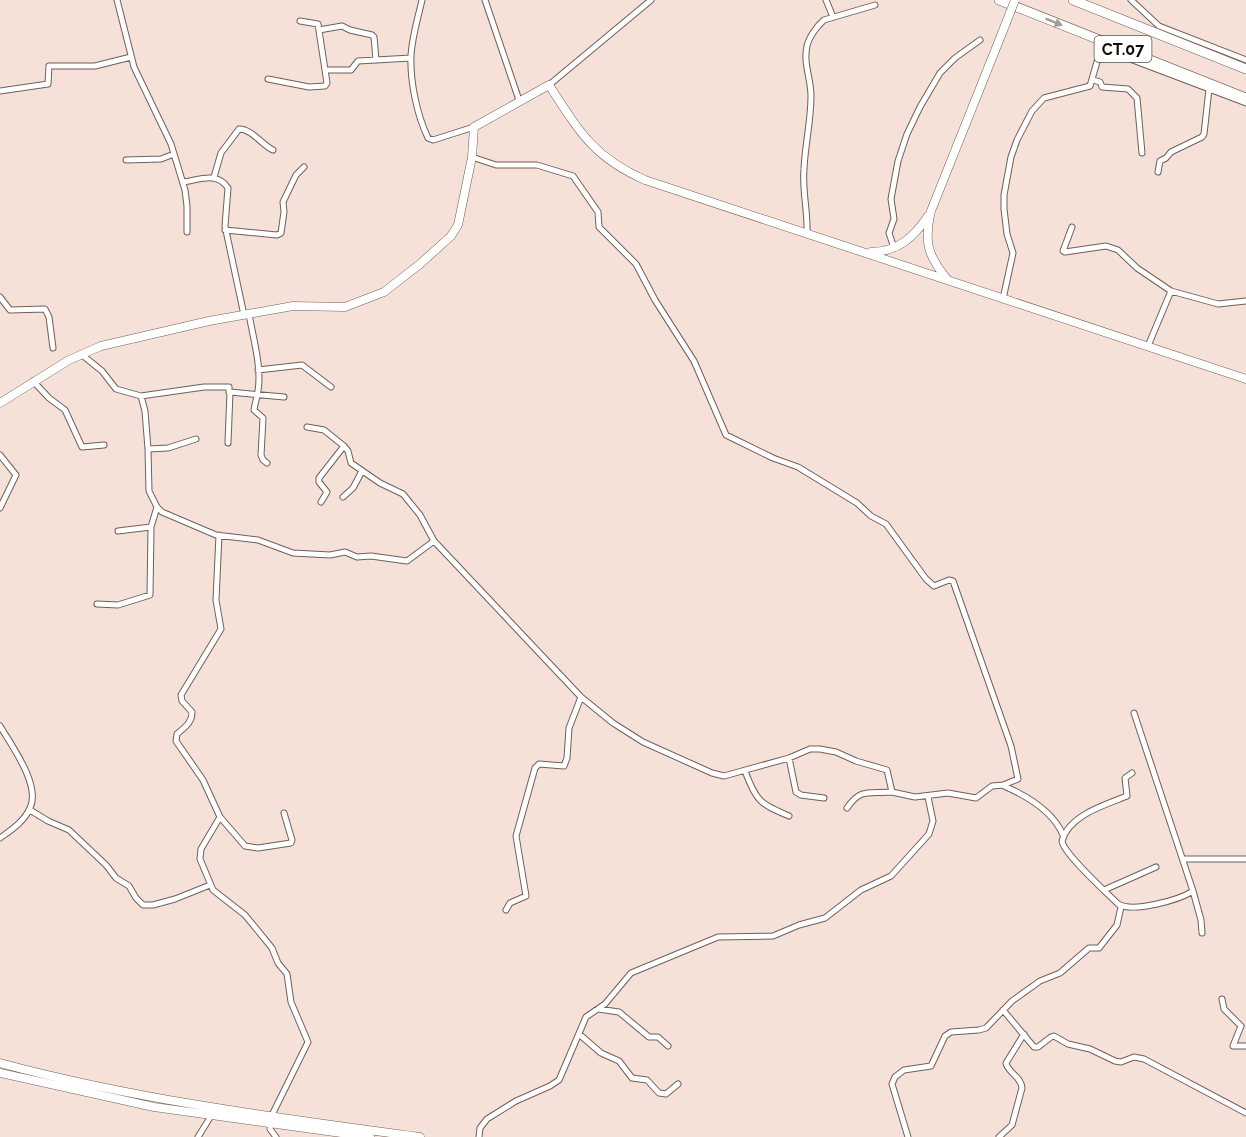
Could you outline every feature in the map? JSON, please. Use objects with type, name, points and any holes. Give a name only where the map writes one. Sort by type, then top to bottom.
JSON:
[{"type":"highway","name":"CT.07","points":[[999,0],[1246,98]]},
{"type":"highway","name":"CT.07","points":[[1073,0],[1246,69]]},
{"type":"street","points":[[117,0],[138,75],[168,135],[183,182],[188,206],[187,232]]},
{"type":"street","points":[[422,0],[411,58],[411,72],[420,120],[428,138],[433,140],[474,127],[549,85],[651,0]]},
{"type":"street","points":[[485,0],[519,100]]},
{"type":"street","points":[[826,0],[833,17]]},
{"type":"street","points":[[947,280],[937,267],[926,239],[931,211],[1015,0]]},
{"type":"street","points":[[1131,0],[1159,26],[1246,60]]},
{"type":"street","points":[[807,234],[804,168],[811,92],[805,58],[808,43],[819,24],[833,17],[875,5]]},
{"type":"street","points":[[268,79],[303,86],[325,86],[327,83],[317,23],[300,21]]},
{"type":"street","points":[[319,30],[342,26],[372,35],[376,60]]},
{"type":"street","points":[[894,248],[889,233],[894,219],[891,199],[898,161],[907,134],[920,106],[940,73],[955,58],[980,40]]},
{"type":"street","points":[[1003,299],[1013,253],[1007,234],[1004,195],[1011,157],[1017,140],[1032,111],[1044,98],[1090,86],[1100,50],[1103,48],[1246,103]]},
{"type":"street","points":[[0,91],[48,84],[49,66],[95,66],[132,57]]},
{"type":"street","points":[[325,70],[351,70],[358,62],[411,58]]},
{"type":"street","points":[[1093,80],[1100,82],[1102,87],[1128,89],[1137,98],[1142,153]]},
{"type":"street","points":[[549,85],[578,130],[599,152],[621,169],[645,180],[1246,379]]},
{"type":"street","points":[[1158,172],[1160,160],[1204,134],[1209,89]]},
{"type":"street","points":[[0,403],[33,381],[81,354],[101,346],[293,306],[337,308],[384,292],[420,264],[454,232],[458,225],[472,157],[474,127]]},
{"type":"street","points":[[214,177],[221,153],[239,129],[250,132],[266,147],[273,150]]},
{"type":"street","points":[[126,160],[161,159],[174,154]]},
{"type":"street","points":[[472,157],[496,165],[537,165],[573,176],[598,212],[599,227],[636,264],[655,300],[694,361],[726,435],[773,458],[798,467],[857,503],[871,516],[886,524],[926,579],[934,586],[949,580],[953,581],[1011,746],[1019,775],[1016,782],[988,788],[976,798],[948,793],[928,797],[892,792],[857,795],[847,808]]},
{"type":"street","points":[[225,230],[281,233],[283,202],[296,175],[304,167]]},
{"type":"street","points":[[183,182],[214,177],[222,180],[228,188],[225,230],[247,314],[258,370],[258,393],[254,410],[262,418],[261,455],[267,463]]},
{"type":"street","points":[[863,252],[894,248],[910,238],[931,211]]},
{"type":"street","points":[[1072,227],[1064,251],[1069,253],[1099,245],[1118,250],[1137,268],[1171,291],[1218,304],[1246,301]]},
{"type":"street","points":[[1148,346],[1171,291]]},
{"type":"street","points":[[0,297],[10,310],[45,309],[49,317],[53,348]]},
{"type":"street","points":[[81,354],[102,371],[116,389],[141,396],[211,387],[229,387],[228,443]]},
{"type":"street","points":[[258,370],[302,365],[331,387]]},
{"type":"street","points":[[33,381],[49,398],[65,410],[82,447],[104,445]]},
{"type":"street","points":[[230,392],[285,397]]},
{"type":"street","points":[[141,396],[145,411],[149,491],[162,512],[219,536],[258,540],[293,553],[330,555],[345,552],[357,557],[371,556],[403,561],[411,559],[434,541]]},
{"type":"street","points":[[307,427],[324,430],[344,446],[351,463],[407,498],[420,515],[434,541],[581,697],[619,727],[643,742],[718,776],[729,776],[815,748],[836,752],[856,761],[887,770],[892,792]]},
{"type":"street","points":[[148,449],[168,448],[196,439]]},
{"type":"street","points":[[321,502],[327,492],[319,482],[320,478],[344,446]]},
{"type":"street","points":[[0,455],[16,475],[0,508]]},
{"type":"street","points":[[343,496],[355,485],[362,471]]},
{"type":"street","points":[[97,604],[118,605],[150,595],[151,527],[157,507]]},
{"type":"street","points":[[118,531],[151,527]]},
{"type":"street","points":[[219,536],[216,600],[221,629],[181,695],[182,701],[190,707],[192,717],[176,739],[203,780],[220,817],[245,846],[258,848],[291,843],[284,813]]},
{"type":"street","points":[[506,910],[510,903],[526,896],[516,836],[535,768],[539,764],[564,766],[567,759],[569,728],[581,697]]},
{"type":"street","points":[[1134,713],[1184,859],[1201,920],[1202,933]]},
{"type":"street","points":[[0,726],[14,748],[32,786],[33,794],[30,810],[19,824],[0,838]]},
{"type":"street","points":[[789,758],[796,792],[801,795],[824,798]]},
{"type":"street","points":[[745,771],[757,799],[789,816]]},
{"type":"street","points":[[1063,835],[1082,817],[1127,796],[1125,778],[1132,773]]},
{"type":"street","points":[[1003,785],[1028,798],[1053,819],[1063,835],[1063,848],[1121,907]]},
{"type":"street","points":[[478,1137],[480,1128],[487,1119],[516,1101],[559,1080],[586,1017],[605,1004],[627,976],[636,970],[718,937],[773,936],[799,925],[821,920],[861,890],[891,876],[929,834],[933,821],[928,797]]},
{"type":"street","points":[[30,810],[48,822],[69,830],[106,865],[116,878],[129,886],[143,905],[153,905],[175,899],[210,885]]},
{"type":"street","points":[[220,817],[200,854],[210,885],[244,915],[272,948],[278,963],[288,977],[291,1002],[308,1042],[270,1120],[270,1129],[276,1137]]},
{"type":"street","points":[[1184,859],[1246,859]]},
{"type":"street","points":[[1104,890],[1156,867]]},
{"type":"street","points":[[1121,907],[1170,901],[1193,891]]},
{"type":"street","points":[[908,1137],[892,1084],[895,1077],[904,1070],[928,1068],[933,1063],[945,1036],[960,1030],[983,1029],[1040,981],[1060,973],[1087,950],[1101,946],[1117,925],[1121,907]]},
{"type":"street","points":[[1222,999],[1224,1009],[1241,1026],[1233,1046],[1246,1046]]},
{"type":"street","points":[[598,1009],[620,1012],[649,1037],[658,1037],[668,1046]]},
{"type":"street","points":[[1003,1010],[1036,1047],[1054,1036],[1068,1044],[1090,1049],[1115,1061],[1124,1061],[1134,1057],[1144,1059],[1246,1113]]},
{"type":"street","points":[[579,1034],[601,1053],[619,1061],[630,1076],[647,1080],[659,1093],[666,1094],[678,1084]]},
{"type":"street","points":[[999,1137],[1011,1125],[1022,1088],[1021,1081],[1005,1065],[1024,1034]]},
{"type":"street","points":[[0,1063],[51,1077],[151,1098],[370,1137]]},
{"type":"street","points":[[0,1072],[154,1107],[212,1116],[270,1120],[420,1137]]},
{"type":"street","points":[[198,1137],[212,1116]]}]
